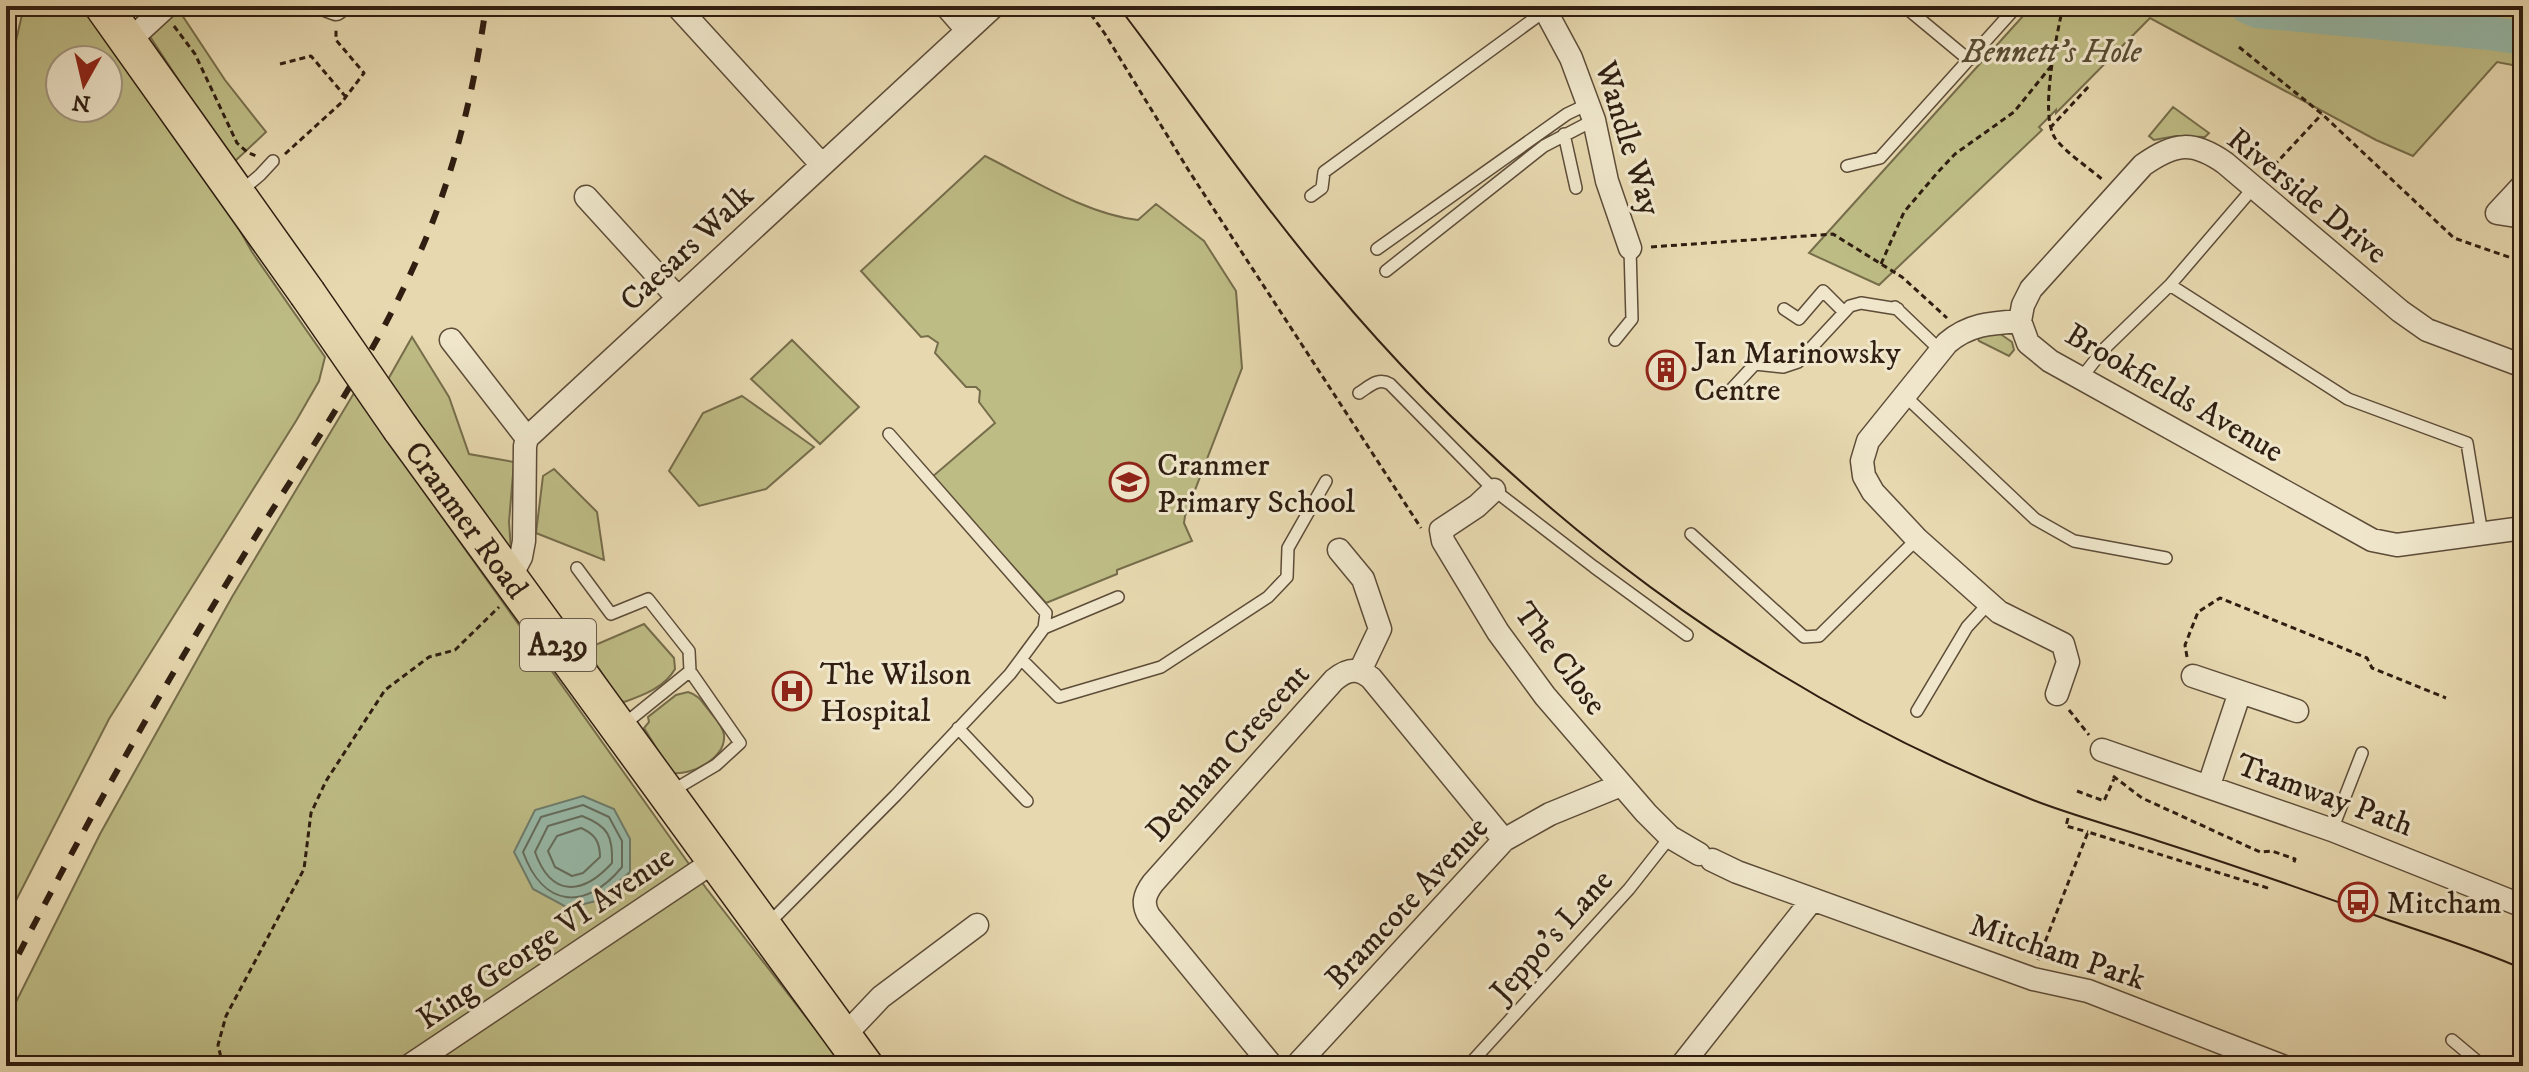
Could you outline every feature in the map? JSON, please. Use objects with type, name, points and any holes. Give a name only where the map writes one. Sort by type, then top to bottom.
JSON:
[{"type":"main road","name":"Cranmer Road","points":[[103,6],[401,429],[865,1066]]},
{"type":"street","points":[[677,6],[822,165]]},
{"type":"street","points":[[946,6],[967,30]]},
{"type":"street","name":"Caesars Walk","points":[[527,438],[994,6]]},
{"type":"street","points":[[129,41],[164,8]]},
{"type":"street","name":"Wandle Way","points":[[1544,8],[1571,58],[1591,112],[1607,181],[1630,248]]},
{"type":"street","name":"Riverside Drive","points":[[2020,321],[2031,289],[2143,165],[2177,147],[2195,147],[2209,152],[2254,187],[2400,311],[2427,330],[2523,366]]},
{"type":"street","points":[[2523,185],[2497,213],[2523,217]]},
{"type":"street","points":[[586,197],[677,297]]},
{"type":"street","name":"Brookfields Avenue","points":[[1961,331],[1992,323],[2020,321],[2028,343],[2050,361],[2372,540],[2397,545],[2523,528]]},
{"type":"street","points":[[1961,331],[1868,441],[1862,461],[1864,476],[1873,492],[1917,539],[1999,612],[2063,644],[2068,662],[2057,694]]},
{"type":"street","points":[[451,340],[527,438],[524,541],[512,581]]},
{"type":"street","points":[[1441,530],[1477,506],[1494,490]]},
{"type":"street","name":"The Close","points":[[1441,530],[1443,541],[1498,632],[1545,696],[1670,837],[1706,857]]},
{"type":"street","points":[[1339,550],[1363,579],[1380,629],[1360,671]]},
{"type":"street","name":"Denham Crescent","points":[[1272,1066],[1149,916],[1145,909],[1145,896],[1153,883],[1327,687],[1346,671],[1360,671],[1377,686],[1504,840]]},
{"type":"street","points":[[2193,676],[2297,711]]},
{"type":"street","points":[[2209,785],[2240,692]]},
{"type":"street","name":"Tramway Path","points":[[2102,750],[2332,830],[2523,906]]},
{"type":"street","name":"Bramcote Avenue","points":[[1296,1066],[1504,840],[1550,814],[1621,785]]},
{"type":"street","name":"Mitcham Park","points":[[1706,857],[1812,900],[2033,979],[2088,991],[2282,1066]]},
{"type":"street","name":"King George VI Avenue","points":[[409,1066],[716,860]]},
{"type":"street","points":[[1681,1066],[1812,900]]},
{"type":"street","points":[[844,1036],[881,997],[977,925]]},
{"type":"lane","points":[[1904,6],[1969,60]]},
{"type":"lane","points":[[1847,166],[1880,158],[2017,6]]},
{"type":"lane","points":[[1311,196],[1322,188],[1324,172],[1544,8]]},
{"type":"lane","points":[[1386,271],[1591,112]]},
{"type":"lane","points":[[1377,249],[1567,114],[1591,112]]},
{"type":"lane","points":[[1564,134],[1576,188]]},
{"type":"lane","points":[[237,194],[273,161]]},
{"type":"lane","points":[[2082,377],[2104,349],[2170,285],[2254,187]]},
{"type":"lane","points":[[1615,340],[1632,319],[1630,248]]},
{"type":"lane","points":[[2170,285],[2348,399],[2467,443],[2482,534]]},
{"type":"lane","points":[[1784,309],[1799,319],[1823,291],[1844,312]]},
{"type":"lane","points":[[1729,392],[1755,364],[1783,367],[1798,362],[1850,306],[1861,303],[1894,306],[1941,351]]},
{"type":"lane","points":[[1359,393],[1377,381],[1390,384],[1494,490],[1687,635]]},
{"type":"lane","points":[[1905,396],[2024,510],[2047,527],[2074,541],[2166,558]]},
{"type":"lane","points":[[765,927],[1022,660],[1044,628],[1046,613],[889,434]]},
{"type":"lane","points":[[1022,660],[1059,697],[1161,667],[1268,597],[1287,577],[1288,548],[1326,481]]},
{"type":"lane","points":[[1691,534],[1804,637],[1819,636],[1917,539]]},
{"type":"lane","points":[[577,568],[611,614],[648,599],[689,651],[690,671],[740,743],[716,765],[667,794]]},
{"type":"lane","points":[[1044,628],[1118,597]]},
{"type":"lane","points":[[1917,711],[1967,627],[1989,603]]},
{"type":"lane","points":[[619,729],[690,671]]},
{"type":"lane","points":[[958,728],[1027,801]]},
{"type":"lane","points":[[2332,830],[2362,753]]},
{"type":"lane","name":"Jeppo's Lane","points":[[1468,1066],[1629,889],[1670,837]]},
{"type":"lane","points":[[2452,1040],[2483,1066]]},
{"type":"path","points":[[6,51],[15,6]]},
{"type":"path","points":[[1085,6],[1420,528],[1441,530]]},
{"type":"path","points":[[2063,6],[2052,65],[2050,128],[2057,140],[2117,194]]},
{"type":"path","points":[[2491,6],[2523,20]]},
{"type":"path","points":[[164,8],[195,54],[237,143],[247,152],[273,161],[284,155],[342,102],[364,73],[336,40],[335,7]]},
{"type":"path","points":[[2239,47],[2322,114],[2454,238],[2523,262]]},
{"type":"path","points":[[280,64],[311,56],[345,96]]},
{"type":"path","points":[[1881,264],[1904,212],[1938,172],[1955,154],[2014,112],[2052,65]]},
{"type":"path","points":[[2050,128],[2090,85]]},
{"type":"path","points":[[2254,187],[2322,114]]},
{"type":"path","points":[[1630,248],[1833,234],[1902,277],[1961,331]]},
{"type":"path","points":[[223,1066],[218,1045],[226,1016],[304,869],[311,813],[326,781],[385,690],[429,657],[455,650],[495,613],[512,581]]},
{"type":"path","points":[[2193,676],[2185,645],[2198,612],[2220,598],[2367,658],[2372,668],[2446,698]]},
{"type":"path","points":[[2057,694],[2102,750]]},
{"type":"path","points":[[2114,779],[2142,798],[2209,830],[2260,852],[2272,851],[2295,859],[2293,865]]},
{"type":"path","points":[[2077,791],[2104,801],[2107,794]]},
{"type":"path","points":[[2068,818],[2066,826],[2271,889]]},
{"type":"path","points":[[2033,979],[2040,951],[2088,832]]},
{"type":"green space","points":[[24,6],[88,6],[115,44],[44,44],[44,124],[124,124],[124,57],[211,179],[252,252],[325,357],[319,381],[296,421],[109,719],[6,920],[6,84]]},
{"type":"green space","points":[[130,6],[176,6],[225,80],[266,132],[233,163]]},
{"type":"green space","name":"Bennett's Hole","points":[[2032,6],[2523,6],[2523,67],[2497,62],[2413,156],[2376,140],[2150,18],[2039,127],[2042,130],[1879,285],[1809,253]]},
{"type":"green space","points":[[2173,107],[2209,133],[2205,137],[2176,136],[2154,140],[2149,136]]},
{"type":"green space","points":[[985,156],[1099,211],[1138,220],[1156,204],[1204,241],[1236,291],[1242,368],[1185,516],[1184,523],[1192,541],[1117,570],[1117,574],[1046,603],[932,477],[995,423],[979,402],[980,391],[976,387],[966,387],[935,353],[938,343],[928,336],[921,337],[861,271]]},
{"type":"green space","points":[[1999,333],[2012,342],[2014,350],[2009,356],[1979,341],[1977,336]]},
{"type":"green space","points":[[412,337],[449,397],[469,454],[514,462],[509,522],[512,564],[386,383]]},
{"type":"green space","points":[[792,340],[859,407],[820,444],[751,379]]},
{"type":"green space","points":[[354,393],[706,888],[844,1066],[6,1066],[6,1022],[100,834],[232,597]]},
{"type":"green space","points":[[742,396],[814,447],[766,489],[699,506],[669,471],[703,413]]},
{"type":"green space","points":[[554,469],[597,512],[604,560],[536,533],[543,476]]},
{"type":"green space","points":[[644,624],[674,658],[675,669],[660,686],[624,702],[586,649]]},
{"type":"green space","points":[[688,692],[699,698],[720,724],[723,743],[706,764],[688,772],[672,773],[644,728],[649,722],[648,717],[676,695]]},
{"type":"water","points":[[583,796],[614,809],[630,839],[630,872],[596,901],[568,908],[533,889],[514,852],[535,810]]},
{"type":"waterway","points":[[2246,6],[2257,11],[2523,38]]},
{"type":"waterway","points":[[2516,6],[2523,16]]},
{"type":"tram line","points":[[1118,6],[1276,218],[1404,368],[1482,446],[1564,519],[1650,587],[1740,649],[1834,706],[1932,756],[2033,800],[2275,880],[2523,969]]},
{"type":"railway","points":[[6,979],[146,720],[236,568],[358,373],[402,292],[433,221],[453,161],[476,69],[486,6]]},
{"type":"place","name":"Jan Marinowsky Centre","points":[[1666,370]]},
{"type":"place","name":"Cranmer Primary School","points":[[1129,482]]},
{"type":"place","name":"The Wilson Hospital","points":[[792,691]]},
{"type":"place","name":"Mitcham","points":[[2358,902]]}]
